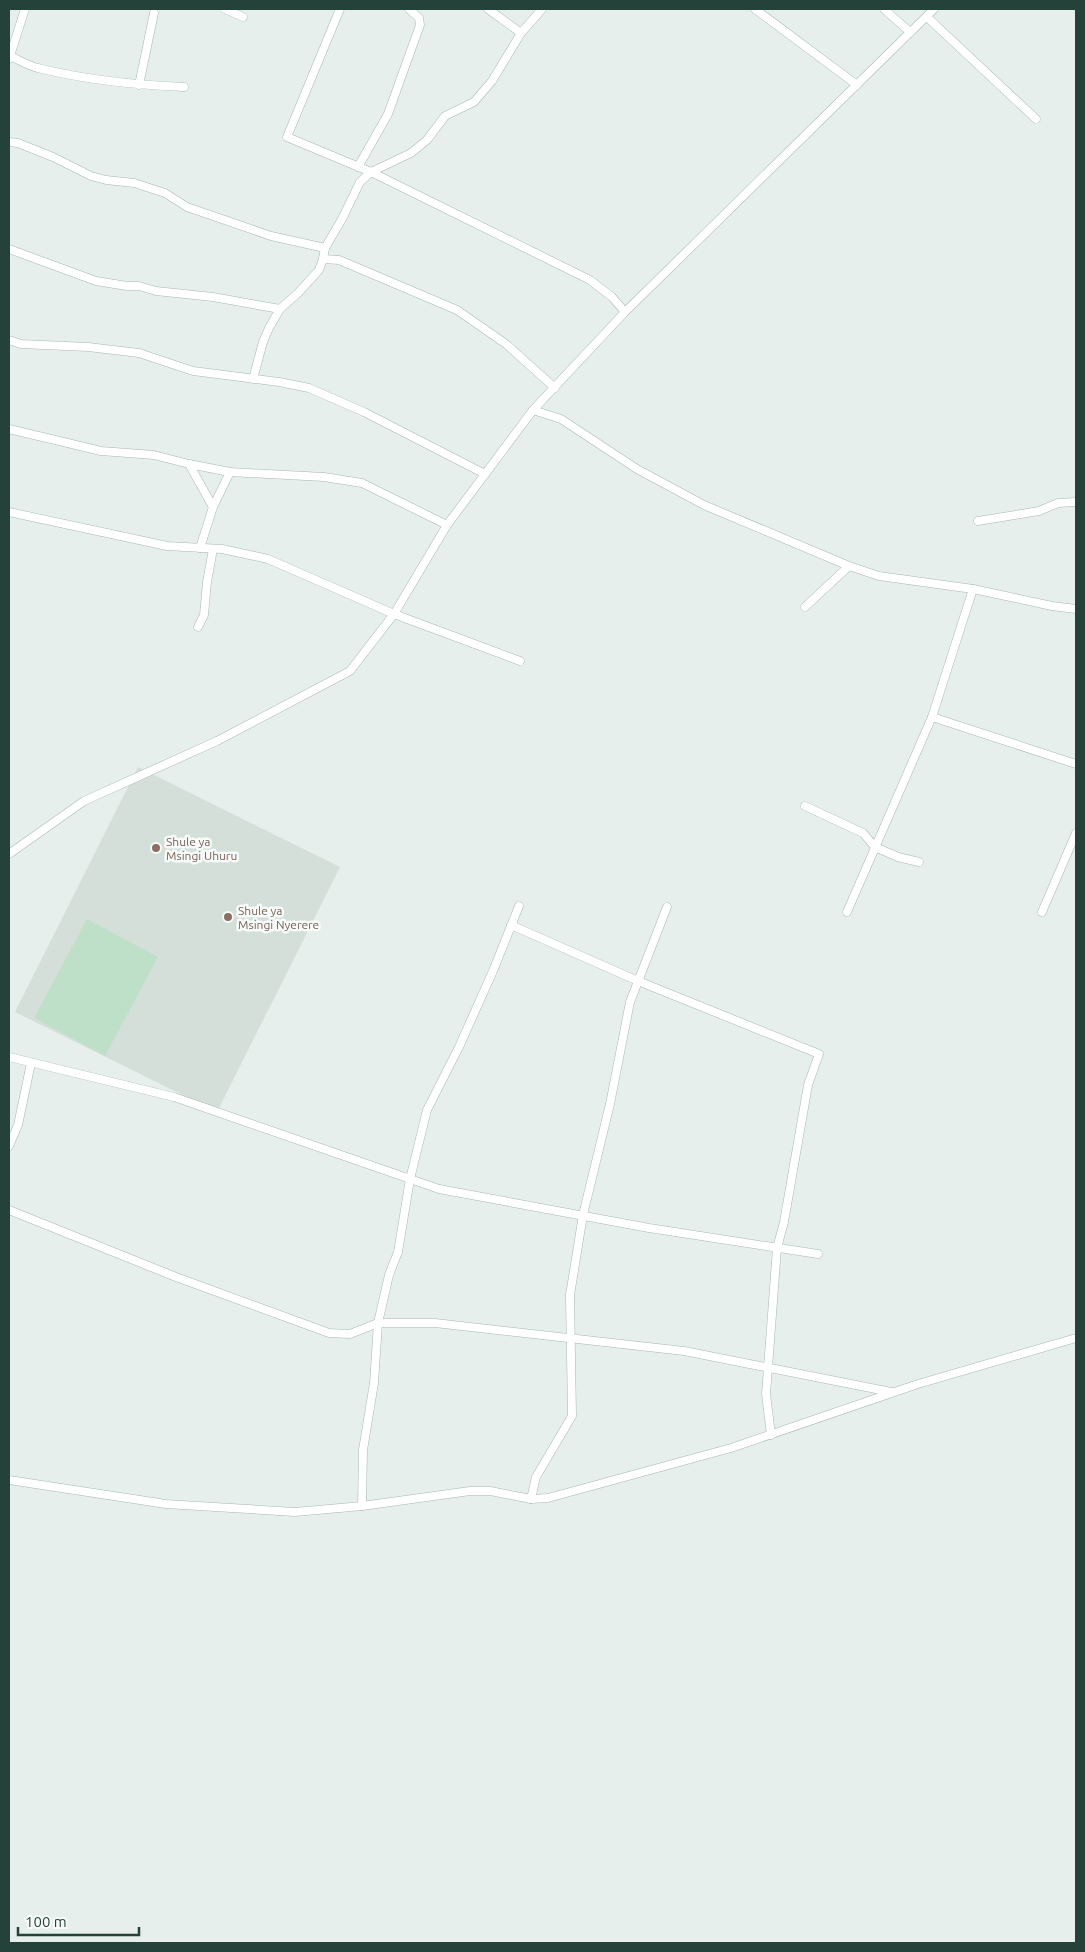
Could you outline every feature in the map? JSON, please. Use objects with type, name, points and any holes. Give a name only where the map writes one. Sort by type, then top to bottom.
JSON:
[{"type":"street","points":[[25,9],[9,58],[37,68],[139,85],[184,87]]},
{"type":"street","points":[[225,9],[243,17]]},
{"type":"street","points":[[340,9],[287,137],[371,172],[590,280],[612,296],[625,312]]},
{"type":"street","points":[[358,167],[388,114],[420,24],[419,18],[409,9]]},
{"type":"street","points":[[488,9],[520,33]]},
{"type":"street","points":[[253,379],[263,342],[280,309],[319,270],[325,248],[360,182],[371,172],[411,153],[427,140],[445,116],[474,102],[492,80],[520,33],[542,9]]},
{"type":"street","points":[[755,9],[857,85]]},
{"type":"street","points":[[884,9],[910,32]]},
{"type":"street","points":[[9,854],[84,801],[217,741],[350,671],[394,614],[447,525],[533,410],[625,312],[934,9]]},
{"type":"street","points":[[139,85],[154,13]]},
{"type":"street","points":[[926,17],[1036,119]]},
{"type":"street","points":[[9,142],[18,143],[53,156],[91,176],[106,180],[134,183],[165,193],[186,207],[271,236],[325,248]]},
{"type":"street","points":[[9,249],[96,281],[139,286],[156,291],[214,297],[280,309]]},
{"type":"street","points":[[323,259],[339,260],[457,310],[506,344],[555,388]]},
{"type":"street","points":[[9,340],[21,344],[88,347],[139,353],[193,371],[309,388],[364,412],[485,474]]},
{"type":"street","points":[[533,410],[562,419],[637,469],[704,505],[849,566],[879,576],[973,589],[1052,606],[1076,609]]},
{"type":"street","points":[[9,429],[101,451],[154,456],[230,472],[324,477],[362,483],[447,525]]},
{"type":"street","points":[[189,464],[212,506]]},
{"type":"street","points":[[200,548],[212,506],[230,472]]},
{"type":"street","points":[[978,521],[1039,511],[1058,503],[1076,502]]},
{"type":"street","points":[[9,512],[166,546],[214,549],[268,559],[394,614],[520,662]]},
{"type":"street","points":[[198,627],[204,615],[206,582],[214,549]]},
{"type":"street","points":[[805,607],[849,566]]},
{"type":"street","points":[[847,912],[932,717],[973,589]]},
{"type":"street","points":[[932,717],[1076,764]]},
{"type":"street","points":[[805,806],[863,833],[875,847],[898,857],[919,862]]},
{"type":"street","points":[[1042,912],[1076,833]]},
{"type":"street","points":[[362,1506],[363,1450],[374,1382],[378,1322],[389,1275],[398,1252],[410,1180],[427,1110],[458,1047],[520,906]]},
{"type":"street","points":[[531,1499],[536,1476],[572,1416],[570,1295],[583,1215],[610,1104],[630,1002],[667,907]]},
{"type":"street","points":[[511,925],[638,981],[819,1054],[808,1085],[784,1222],[777,1248],[766,1394],[771,1435]]},
{"type":"street","points":[[9,1057],[174,1096],[440,1189],[649,1228],[818,1254]]},
{"type":"street","points":[[9,1146],[18,1125],[31,1063]]},
{"type":"street","points":[[9,1210],[176,1277],[329,1332],[350,1334],[378,1322],[435,1322],[684,1351],[893,1392]]},
{"type":"street","points":[[9,1480],[166,1504],[296,1512],[362,1506],[470,1491],[490,1491],[531,1499],[548,1498],[731,1448],[893,1392],[1076,1338]]},
{"type":"shaded area","points":[[138,767],[340,867],[217,1112],[15,1012]]},
{"type":"green space","points":[[87,919],[158,957],[105,1056],[34,1018]]},
{"type":"place","name":"Shule ya Msingi Uhuru","points":[[156,848]]},
{"type":"place","name":"Shule ya Msingi Nyerere","points":[[228,917]]}]
